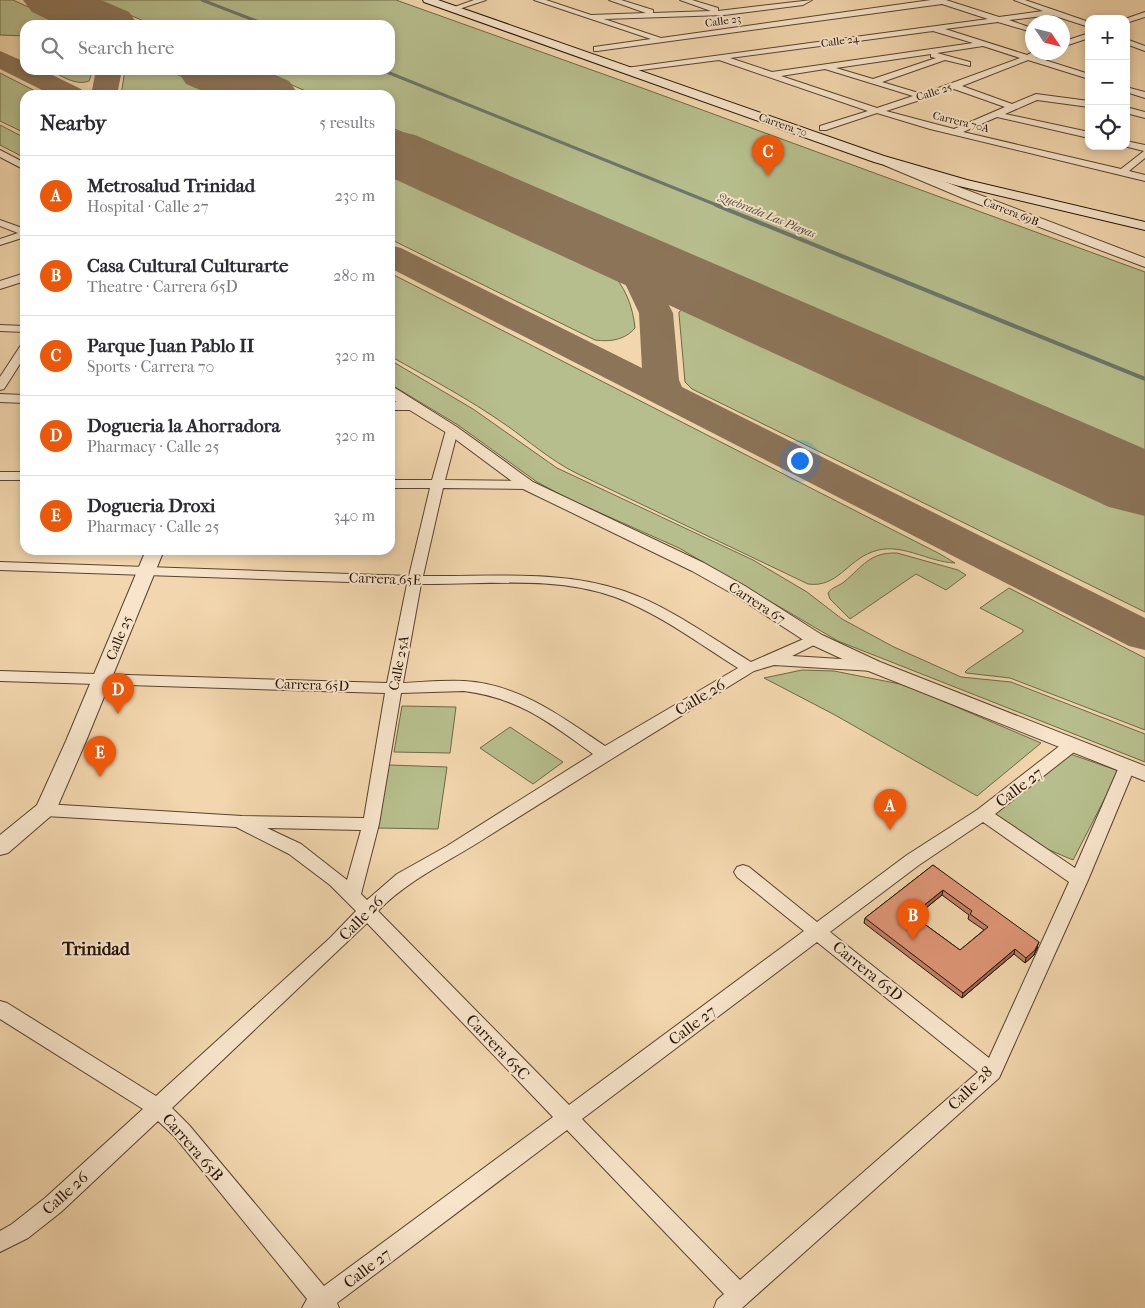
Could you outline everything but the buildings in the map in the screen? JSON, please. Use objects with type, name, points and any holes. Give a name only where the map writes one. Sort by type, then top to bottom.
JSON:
[{"type":"main road","name":"Carrera 70","points":[[428,0],[468,4],[823,128],[945,168],[1145,217]]},
{"type":"main road","name":"Carrera 70","points":[[454,4],[626,70],[879,159],[964,182],[1145,226]]},
{"type":"street","points":[[468,4],[482,0]]},
{"type":"street","points":[[538,0],[662,40]]},
{"type":"street","points":[[613,0],[687,24]]},
{"type":"street","points":[[684,0],[724,14]]},
{"type":"street","points":[[774,0],[789,5]]},
{"type":"street","points":[[1023,0],[1085,24]]},
{"type":"street","points":[[939,1],[1025,28]]},
{"type":"street","name":"Calle 23","points":[[596,49],[939,1]]},
{"type":"street","points":[[590,17],[724,14],[805,2],[816,28]]},
{"type":"street","name":"Calle 24","points":[[626,70],[1054,12]]},
{"type":"street","points":[[1130,20],[1145,14]]},
{"type":"street","points":[[696,27],[714,33]]},
{"type":"street","points":[[933,28],[1025,56]]},
{"type":"street","points":[[821,35],[826,42]]},
{"type":"street","points":[[1070,42],[1085,36]]},
{"type":"street","points":[[1130,42],[1145,49]]},
{"type":"street","points":[[771,74],[984,44]]},
{"type":"street","points":[[926,53],[967,64]]},
{"type":"street","name":"Carrera 70A","points":[[718,57],[878,111],[955,132],[1145,178]]},
{"type":"street","points":[[872,82],[944,58]]},
{"type":"street","name":"Calle 25","points":[[823,128],[954,86],[1025,60]]},
{"type":"street","points":[[1037,60],[1085,75]]},
{"type":"street","points":[[824,67],[921,96]]},
{"type":"street","points":[[954,86],[1012,107]]},
{"type":"street","points":[[1130,90],[1145,95]]},
{"type":"street","points":[[955,132],[1036,97],[1085,103]]},
{"type":"street","points":[[1130,111],[1145,106]]},
{"type":"street","points":[[1130,111],[1145,115]]},
{"type":"street","points":[[995,114],[1085,135]]},
{"type":"street","points":[[1130,145],[1145,148]]},
{"type":"street","points":[[0,153],[20,164]]},
{"type":"street","points":[[1122,173],[1145,153]]},
{"type":"street","name":"Carrera 69B","points":[[879,159],[978,200],[1145,263]]},
{"type":"street","points":[[0,223],[20,231]]},
{"type":"street","points":[[0,242],[20,235]]},
{"type":"street","points":[[0,285],[20,279]]},
{"type":"street","points":[[0,328],[20,329]]},
{"type":"street","points":[[0,386],[20,355]]},
{"type":"street","name":"Carrera 67","points":[[395,394],[452,430],[527,485],[698,567],[739,590],[815,639],[873,666],[1136,771]]},
{"type":"street","points":[[0,398],[20,399]]},
{"type":"street","points":[[395,406],[414,406]]},
{"type":"street","name":"Calle 25A","points":[[352,896],[370,824],[394,688],[416,580],[437,485],[452,430]]},
{"type":"street","points":[[0,476],[20,476]]},
{"type":"street","points":[[395,484],[527,485]]},
{"type":"street","name":"Calle 25","points":[[0,847],[45,810],[153,555]]},
{"type":"street","name":"Carrera 65E","points":[[0,566],[416,580],[542,580],[601,588],[638,602],[676,622],[749,668]]},
{"type":"street","name":"Calle 26","points":[[0,1242],[20,1231],[53,1205],[336,943],[366,911],[404,879],[453,852],[605,754],[749,668],[772,660],[815,639]]},
{"type":"street","name":"Calle 26","points":[[772,660],[873,666]]},
{"type":"street","name":"Carrera 65D","points":[[0,676],[394,688],[464,686],[488,689],[511,696],[543,711],[605,754]]},
{"type":"street","name":"Calle 27","points":[[321,1306],[913,860],[982,814],[1072,745]]},
{"type":"street","name":"Calle 28","points":[[733,1301],[992,1072],[1079,880],[1136,771]]},
{"type":"street","name":"Carrera 65C","points":[[45,810],[239,820],[370,824]]},
{"type":"street","points":[[982,814],[1079,880]]},
{"type":"street","name":"Carrera 65C","points":[[239,820],[295,849],[336,880],[567,1119],[733,1301]]},
{"type":"street","name":"Carrera 65D","points":[[743,872],[992,1072]]},
{"type":"street","name":"Carrera 65B","points":[[0,1009],[158,1108],[182,1131],[321,1306]]},
{"type":"green space","points":[[0,0],[13,0],[57,20],[20,20],[20,36],[0,35]]},
{"type":"green space","points":[[95,0],[396,0],[1145,272],[1145,453],[395,129],[395,90],[303,90],[269,75],[395,75],[395,20],[141,20]]},
{"type":"green space","points":[[0,73],[33,90],[20,90],[20,131],[0,121]]},
{"type":"green space","points":[[60,75],[91,75],[89,81],[69,80]]},
{"type":"green space","points":[[124,75],[178,75],[211,90],[122,90]]},
{"type":"green space","points":[[0,125],[20,135],[20,155],[0,145]]},
{"type":"green space","points":[[395,173],[609,271],[624,290],[632,312],[635,328],[622,338],[606,341],[595,340],[395,241]]},
{"type":"green space","points":[[395,276],[955,563],[903,550],[882,549],[863,556],[827,582],[808,584],[566,468],[478,406],[395,359]]},
{"type":"green space","points":[[683,309],[696,311],[1145,514],[1145,612],[692,389],[685,382],[679,314]]},
{"type":"green space","points":[[395,363],[473,409],[557,468],[753,560],[807,592],[842,619],[894,647],[961,677],[1011,682],[1145,734],[1145,762],[838,641],[679,548],[569,499],[537,482],[458,425],[395,387]]},
{"type":"green space","points":[[897,553],[958,570],[966,575],[946,590],[916,574],[850,619],[830,599],[828,593],[830,591],[844,582],[868,561],[880,555]]},
{"type":"green space","points":[[1009,588],[1145,658],[1145,730],[1010,678],[965,672],[1023,632],[1023,630],[980,608]]},
{"type":"green space","points":[[802,670],[834,671],[905,685],[1041,743],[977,796],[835,715],[764,678]]},
{"type":"green space","points":[[402,706],[456,707],[450,753],[394,752]]},
{"type":"green space","points":[[510,727],[563,762],[533,784],[480,748]]},
{"type":"green space","points":[[1070,754],[1119,771],[1073,860],[1028,841],[990,814]]},
{"type":"green space","points":[[389,765],[447,767],[438,829],[377,828]]},
{"type":"waterway","name":"Quebrada Las Playas","points":[[202,0],[254,20]]},
{"type":"waterway","name":"Quebrada Las Playas","points":[[394,75],[719,206]]},
{"type":"waterway","name":"Quebrada Las Playas","points":[[716,205],[1145,379]]},
{"type":"taxiway","points":[[0,59],[20,69]]},
{"type":"taxiway","points":[[32,75],[62,90]]},
{"type":"taxiway","points":[[105,90],[108,75]]},
{"type":"taxiway","points":[[628,256],[656,313],[661,380],[664,390],[669,396]]},
{"type":"taxiway","points":[[395,258],[669,396]]},
{"type":"taxiway","points":[[669,396],[1145,636]]},
{"type":"runway","points":[[52,0],[97,20]]},
{"type":"runway","points":[[220,75],[255,90]]},
{"type":"runway","points":[[395,152],[1145,486]]},
{"type":"place","name":"Parque Juan Pablo II","points":[[768,176]]},
{"type":"place","name":"Dogueria la Ahorradora","points":[[118,714]]},
{"type":"place","name":"Dogueria Droxi","points":[[100,777]]},
{"type":"place","name":"Metrosalud Trinidad","points":[[890,830]]},
{"type":"place","name":"Casa Cultural Culturarte","points":[[913,940]]},
{"type":"district","name":"Trinidad","points":[[96,949]]}]
